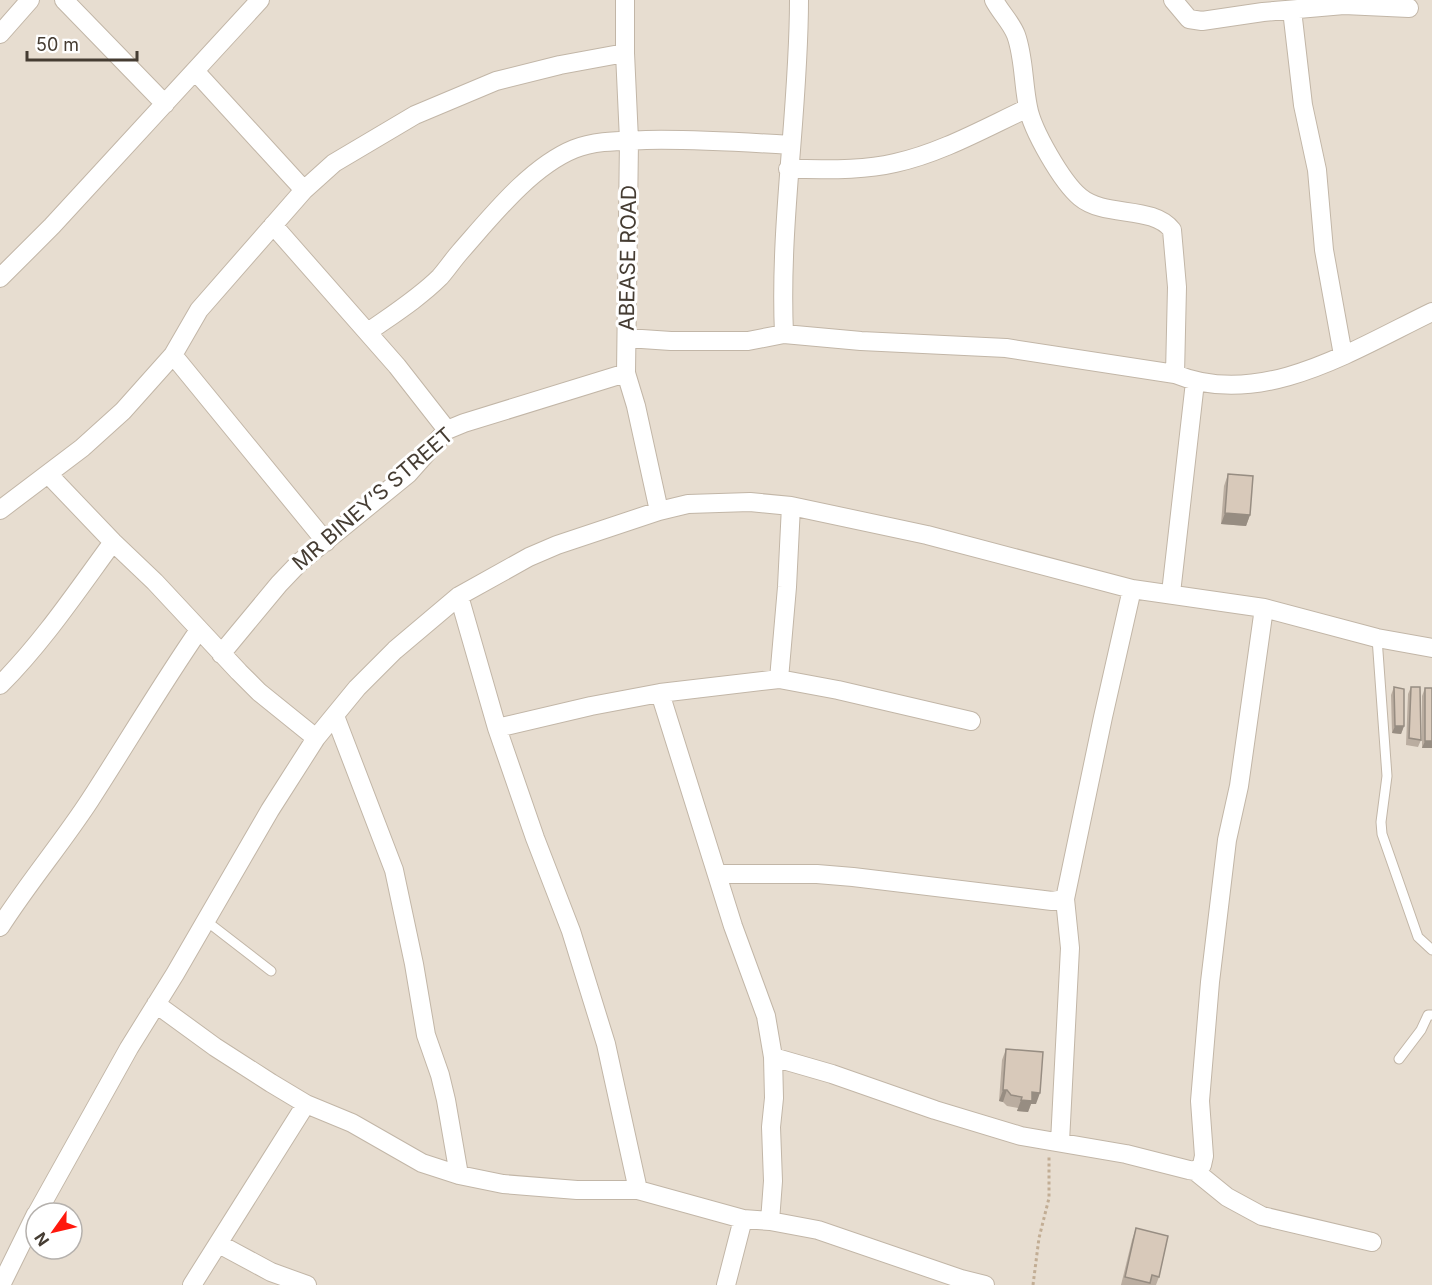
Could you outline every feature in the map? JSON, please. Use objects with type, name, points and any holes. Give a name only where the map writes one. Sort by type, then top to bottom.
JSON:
[{"type":"street","points":[[0,34],[30,0]]},
{"type":"street","points":[[64,0],[165,104]]},
{"type":"street","points":[[0,278],[52,226],[260,0]]},
{"type":"street","name":"ABEASE ROAD","points":[[625,0],[629,141],[627,373],[659,511]]},
{"type":"street","points":[[784,334],[782,287],[788,169],[799,45],[799,0]]},
{"type":"street","points":[[993,0],[1015,34],[1028,108],[1038,137],[1066,182],[1081,198],[1107,209],[1158,219],[1172,230],[1177,287],[1175,374]]},
{"type":"street","points":[[1173,0],[1189,19],[1202,21],[1263,12],[1344,5],[1408,8]]},
{"type":"street","points":[[1292,10],[1303,105],[1317,170],[1324,250],[1343,355]]},
{"type":"street","points":[[0,510],[100,434],[115,419],[172,355],[199,310],[304,190],[333,163],[415,115],[471,91],[512,76],[625,53]]},
{"type":"street","points":[[195,70],[304,190]]},
{"type":"street","points":[[788,169],[837,169],[894,164],[954,142],[1028,108]]},
{"type":"street","points":[[368,332],[441,276],[498,209],[547,164],[574,149],[589,144],[681,140],[791,145]]},
{"type":"street","points":[[273,225],[368,332],[447,430]]},
{"type":"street","points":[[627,338],[670,341],[748,341],[784,334],[861,341],[1006,348],[1175,374],[1195,382],[1223,385],[1262,384],[1343,355],[1432,312]]},
{"type":"street","points":[[172,355],[326,542]]},
{"type":"street","name":"MR BINEY’S STREET","points":[[221,654],[289,573],[408,474],[447,430],[627,373]]},
{"type":"street","points":[[1171,593],[1195,382]]},
{"type":"street","points":[[48,474],[259,692],[316,738]]},
{"type":"street","points":[[43,1201],[129,1048],[316,738],[357,687],[395,650],[459,597],[529,557],[557,544],[688,504],[722,501],[791,506],[927,535],[1132,589],[1264,608],[1377,638],[1432,648]]},
{"type":"street","points":[[779,679],[791,506]]},
{"type":"street","points":[[0,685],[24,661],[113,542]]},
{"type":"street","points":[[1055,1141],[1070,948],[1065,899],[1102,717],[1132,589]]},
{"type":"street","points":[[459,597],[497,728],[535,838],[571,931],[606,1044],[638,1190]]},
{"type":"street","points":[[1195,1171],[1202,1165],[1204,1156],[1200,1101],[1210,982],[1227,840],[1239,786],[1252,705],[1264,608]]},
{"type":"street","points":[[0,927],[25,888],[90,800],[154,696],[199,630]]},
{"type":"street","points":[[497,728],[660,693],[779,679],[838,690],[971,721]]},
{"type":"street","points":[[660,693],[733,926],[766,1016],[773,1057],[774,1098],[771,1127],[773,1181],[770,1221]]},
{"type":"street","points":[[335,716],[394,870],[426,1035],[446,1100],[459,1175]]},
{"type":"street","points":[[718,874],[817,874],[1041,900],[1065,899]]},
{"type":"street","points":[[156,1004],[215,1047],[306,1104],[352,1123],[423,1163],[459,1175],[503,1184],[577,1190],[638,1190],[743,1219],[770,1221],[818,1230],[960,1279],[985,1285]]},
{"type":"street","points":[[773,1057],[1021,1136],[1126,1154],[1195,1171],[1227,1197],[1262,1216],[1372,1242]]},
{"type":"street","points":[[192,1285],[306,1104]]},
{"type":"street","points":[[726,1285],[743,1219]]},
{"type":"street","points":[[1,1285],[24,1238]]},
{"type":"street","points":[[219,1244],[271,1272],[307,1285]]},
{"type":"lane","points":[[1377,638],[1387,776],[1380,822],[1382,834],[1418,937],[1432,950]]},
{"type":"lane","points":[[205,920],[271,971]]},
{"type":"lane","points":[[1399,1059],[1421,1030],[1428,1015],[1432,1015]]},
{"type":"path","points":[[1032,1285],[1039,1238],[1049,1198],[1055,1141]]},
{"type":"shaded area","points":[[0,0],[1432,0],[1432,1285],[0,1285]]},
{"type":"building","points":[[1228,474],[1253,476],[1250,515],[1225,513]]},
{"type":"building","points":[[1394,687],[1404,689],[1404,726],[1395,726]]},
{"type":"building","points":[[1411,687],[1420,687],[1421,740],[1409,738]]},
{"type":"building","points":[[1425,688],[1432,688],[1432,741],[1425,741]]},
{"type":"building","points":[[1006,1049],[1043,1052],[1040,1093],[1032,1092],[1032,1101],[1021,1100],[1022,1097],[1011,1095],[1007,1090],[1003,1090]]},
{"type":"building","points":[[1136,1228],[1168,1236],[1159,1277],[1152,1275],[1150,1283],[1125,1277]]}]
